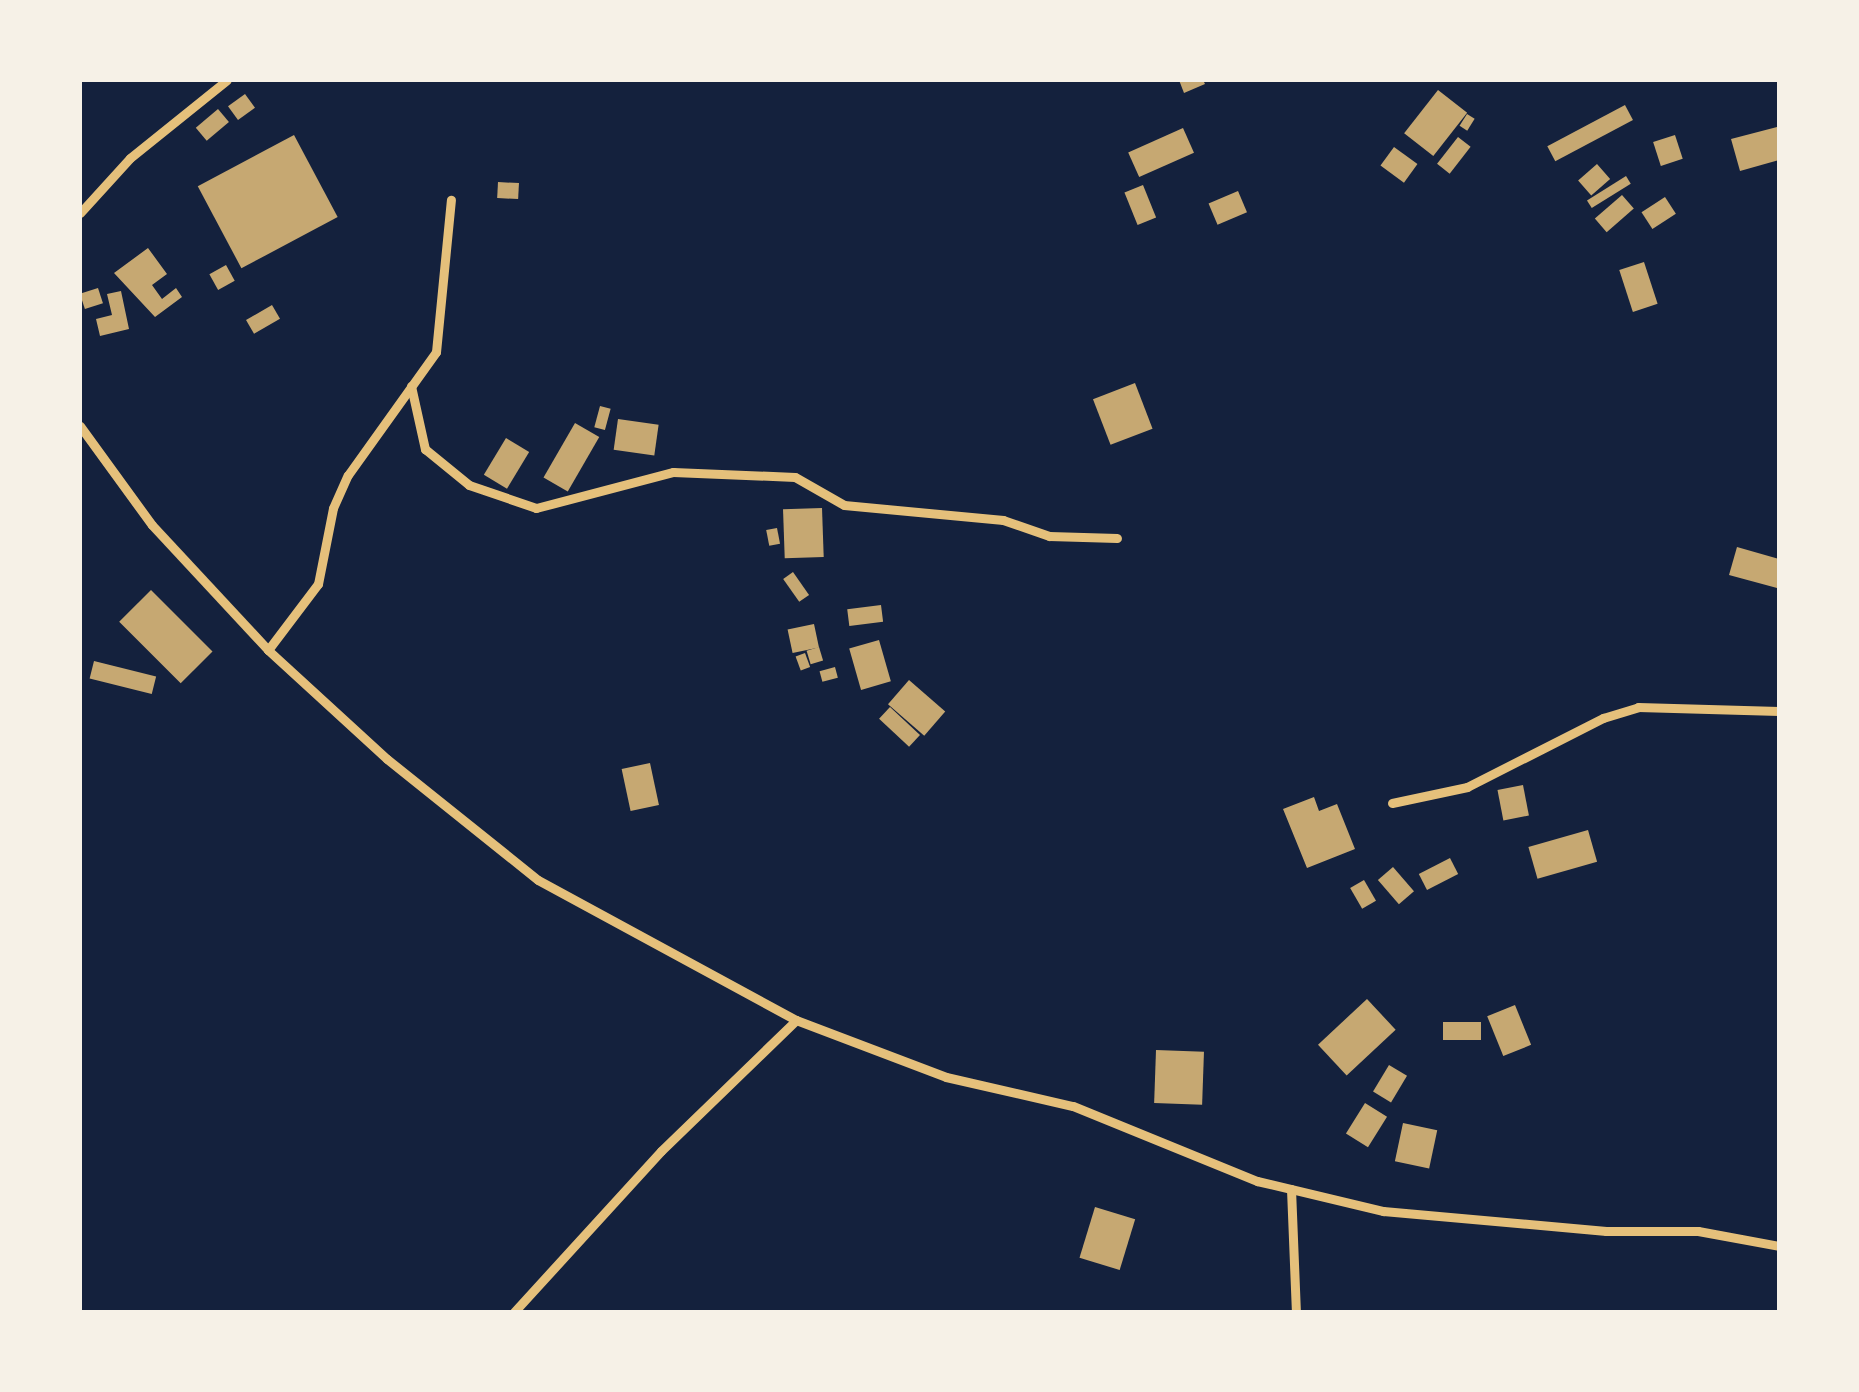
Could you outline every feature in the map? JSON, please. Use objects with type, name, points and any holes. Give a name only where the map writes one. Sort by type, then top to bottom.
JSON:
[{"type":"street","points":[[80,213],[130,158],[227,80]]},
{"type":"street","points":[[268,650],[318,584],[332,508],[348,475],[411,386],[440,336],[452,200]]},
{"type":"street","points":[[411,386],[425,448],[469,485],[536,508],[673,472],[795,477],[844,506],[1002,520],[1050,536],[1117,538]]},
{"type":"street","points":[[80,426],[152,525],[268,650],[387,758],[538,880],[796,1020],[946,1077],[1073,1106],[1291,1189],[1383,1211],[1606,1231],[1698,1231],[1779,1246]]},
{"type":"street","points":[[1392,803],[1467,787],[1638,707],[1779,710]]},
{"type":"street","points":[[514,1312],[660,1151],[796,1020]]},
{"type":"street","points":[[1291,1189],[1296,1312]]},
{"type":"building","points":[[1179,80],[1203,80],[1205,84],[1184,93]]},
{"type":"building","points":[[1438,90],[1467,113],[1433,156],[1404,133]]},
{"type":"building","points":[[245,94],[255,108],[238,120],[228,106]]},
{"type":"building","points":[[1625,105],[1633,120],[1555,161],[1547,146]]},
{"type":"building","points":[[218,109],[229,122],[207,141],[196,128]]},
{"type":"building","points":[[1467,114],[1475,119],[1467,131],[1460,126]]},
{"type":"building","points":[[1777,127],[1779,160],[1740,171],[1731,139]]},
{"type":"building","points":[[1183,128],[1194,153],[1139,177],[1128,152]]},
{"type":"building","points":[[294,135],[338,217],[241,268],[198,186]]},
{"type":"building","points":[[1675,135],[1683,159],[1661,166],[1653,142]]},
{"type":"building","points":[[1458,137],[1471,147],[1450,174],[1437,164]]},
{"type":"building","points":[[1394,147],[1417,164],[1404,183],[1380,166]]},
{"type":"building","points":[[1597,164],[1610,179],[1591,195],[1578,180]]},
{"type":"building","points":[[1626,176],[1631,184],[1592,208],[1587,200]]},
{"type":"building","points":[[498,182],[519,183],[518,199],[497,198]]},
{"type":"building","points":[[1143,185],[1156,217],[1138,225],[1124,192]]},
{"type":"building","points":[[1238,191],[1247,212],[1218,225],[1209,204]]},
{"type":"building","points":[[1622,195],[1634,209],[1607,232],[1595,219]]},
{"type":"building","points":[[1665,197],[1676,214],[1652,229],[1642,212]]},
{"type":"building","points":[[148,248],[167,274],[152,285],[162,299],[176,288],[182,297],[155,317],[114,273]]},
{"type":"building","points":[[1644,262],[1658,304],[1633,312],[1619,270]]},
{"type":"building","points":[[226,265],[235,281],[218,290],[209,274]]},
{"type":"building","points":[[98,288],[103,303],[85,309],[80,294]]},
{"type":"building","points":[[121,291],[129,329],[100,336],[96,319],[112,315],[107,294]]},
{"type":"building","points":[[272,305],[280,319],[254,334],[246,320]]},
{"type":"building","points":[[1135,383],[1153,429],[1111,445],[1093,399]]},
{"type":"building","points":[[600,406],[611,409],[605,430],[594,427]]},
{"type":"building","points":[[618,419],[659,425],[654,455],[614,450]]},
{"type":"building","points":[[575,423],[599,437],[568,492],[544,478]]},
{"type":"building","points":[[506,438],[529,452],[507,489],[484,475]]},
{"type":"building","points":[[822,508],[824,557],[785,558],[783,509]]},
{"type":"building","points":[[777,528],[780,544],[769,546],[766,530]]},
{"type":"building","points":[[1737,547],[1779,559],[1777,588],[1729,575]]},
{"type":"building","points":[[793,572],[809,595],[799,602],[783,579]]},
{"type":"building","points":[[151,590],[213,652],[181,683],[119,622]]},
{"type":"building","points":[[881,605],[883,622],[849,626],[847,609]]},
{"type":"building","points":[[814,624],[819,647],[793,653],[788,630]]},
{"type":"building","points":[[879,640],[891,681],[861,690],[849,649]]},
{"type":"building","points":[[819,647],[823,660],[811,664],[807,651]]},
{"type":"building","points":[[805,653],[810,667],[801,671],[796,656]]},
{"type":"building","points":[[94,661],[156,676],[152,694],[90,678]]},
{"type":"building","points":[[835,667],[838,678],[822,682],[820,671]]},
{"type":"building","points":[[909,680],[945,711],[924,736],[888,704]]},
{"type":"building","points":[[890,707],[920,735],[909,747],[879,719]]},
{"type":"building","points":[[650,763],[659,805],[631,811],[622,769]]},
{"type":"building","points":[[1523,785],[1529,815],[1503,820],[1497,790]]},
{"type":"building","points":[[1314,797],[1319,811],[1337,804],[1355,849],[1307,868],[1283,809]]},
{"type":"building","points":[[1588,830],[1597,862],[1537,879],[1528,847]]},
{"type":"building","points":[[1450,858],[1458,874],[1427,890],[1419,874]]},
{"type":"building","points":[[1393,867],[1414,891],[1399,904],[1378,880]]},
{"type":"building","points":[[1364,880],[1376,901],[1362,909],[1350,888]]},
{"type":"building","points":[[1367,999],[1396,1030],[1347,1075],[1318,1045]]},
{"type":"building","points":[[1515,1005],[1531,1045],[1503,1056],[1487,1016]]},
{"type":"building","points":[[1443,1022],[1481,1022],[1481,1040],[1443,1040]]},
{"type":"building","points":[[1156,1050],[1204,1052],[1202,1105],[1154,1103]]},
{"type":"building","points":[[1389,1065],[1407,1076],[1391,1102],[1373,1092]]},
{"type":"building","points":[[1365,1103],[1387,1117],[1368,1147],[1346,1134]]},
{"type":"building","points":[[1403,1123],[1437,1130],[1429,1168],[1395,1161]]},
{"type":"building","points":[[1095,1207],[1135,1219],[1120,1270],[1080,1258]]}]
